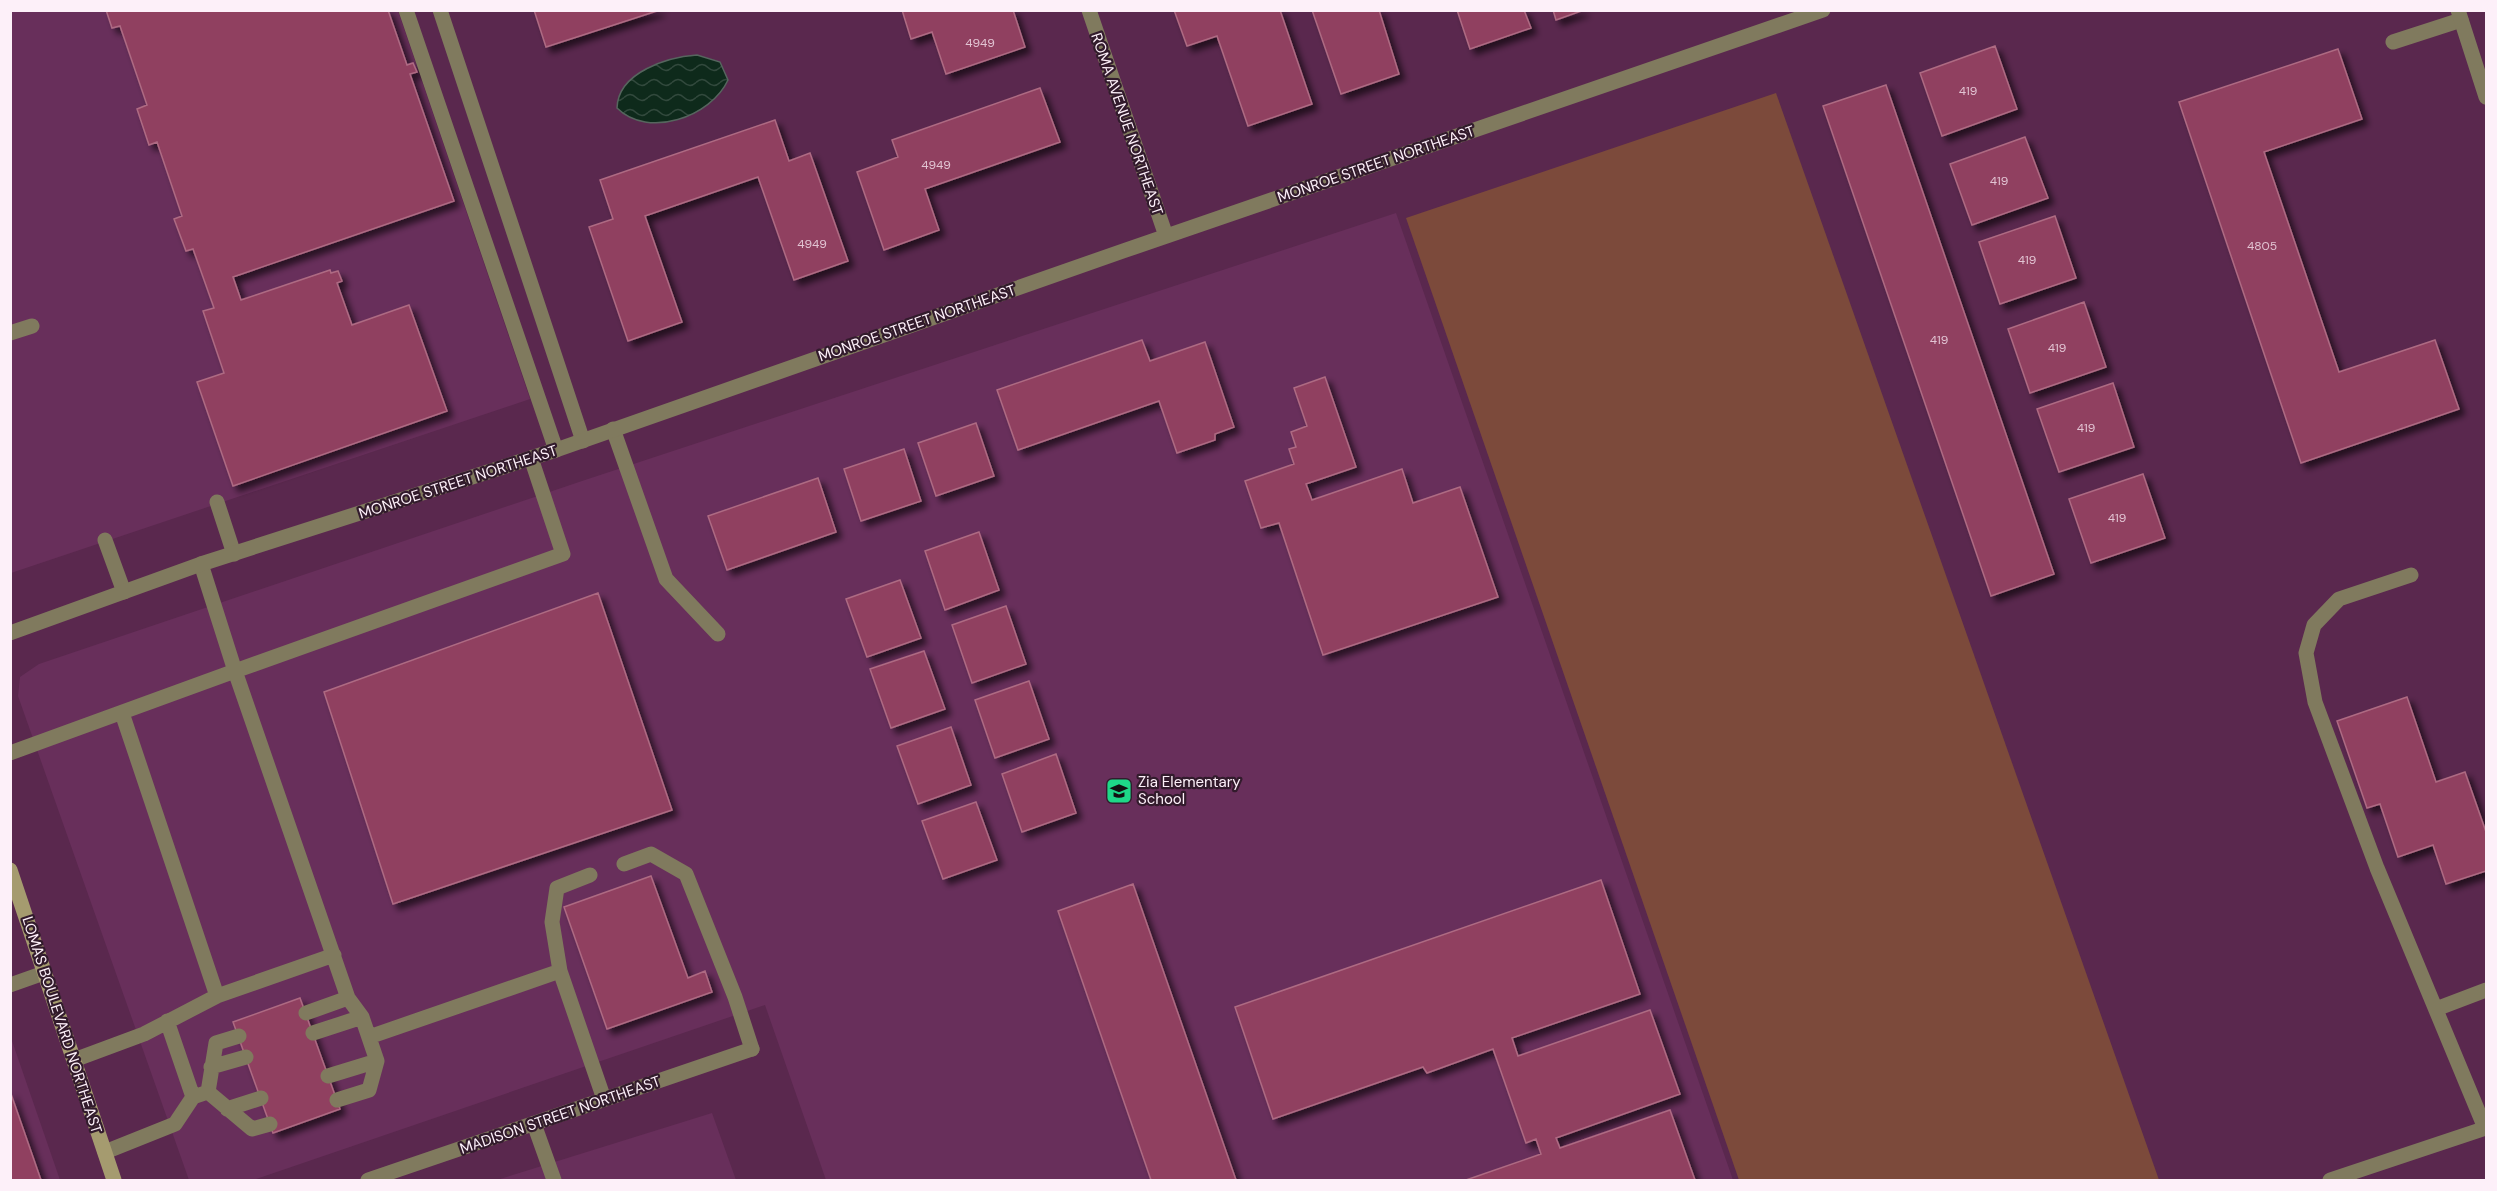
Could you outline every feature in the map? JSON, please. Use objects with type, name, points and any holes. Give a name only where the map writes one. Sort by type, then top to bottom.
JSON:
[{"type":"main road","name":"LOMAS BOULEVARD NORTHEAST","points":[[10,870],[13,887],[114,1180]]},
{"type":"street","points":[[406,10],[556,450]]},
{"type":"street","points":[[440,10],[583,441]]},
{"type":"street","name":"ROMA AVENUE NORTHEAST","points":[[1089,10],[1166,236]]},
{"type":"street","name":"MONROE STREET NORTHEAST","points":[[10,633],[201,564],[583,441],[1166,236],[1823,10]]},
{"type":"street","points":[[2393,42],[2459,15],[2487,98]]},
{"type":"street","points":[[10,333],[32,326]]},
{"type":"street","points":[[613,429],[666,579],[718,634]]},
{"type":"street","points":[[10,753],[563,554],[531,458]]},
{"type":"street","points":[[217,502],[234,554]]},
{"type":"street","points":[[105,540],[124,592]]},
{"type":"street","points":[[201,564],[235,671],[348,998],[362,1017],[377,1061],[369,1090],[337,1100]]},
{"type":"street","points":[[2330,1180],[2486,1128],[2377,868],[2319,714],[2306,653],[2314,626],[2339,599],[2410,575]]},
{"type":"street","points":[[122,713],[218,996]]},
{"type":"street","name":"MADISON STREET NORTHEAST","points":[[368,1180],[752,1049],[735,996],[686,874],[651,854],[624,864]]},
{"type":"street","points":[[590,875],[557,888],[552,922],[560,971],[604,1099]]},
{"type":"street","points":[[74,1060],[144,1034],[218,996],[334,955]]},
{"type":"street","points":[[369,1037],[560,971]]},
{"type":"street","points":[[10,985],[44,973]]},
{"type":"street","points":[[2436,1009],[2487,990]]},
{"type":"street","points":[[306,1013],[348,998]]},
{"type":"street","points":[[313,1034],[362,1017]]},
{"type":"street","points":[[167,1021],[200,1094],[226,1109],[252,1129],[270,1124]]},
{"type":"street","points":[[105,1152],[175,1124],[200,1094],[211,1067],[216,1043],[238,1036]]},
{"type":"street","points":[[211,1067],[246,1057]]},
{"type":"street","points":[[328,1076],[377,1061]]},
{"type":"street","points":[[226,1109],[261,1098]]},
{"type":"street","points":[[534,1124],[554,1180]]},
{"type":"shaded area","points":[[10,11],[398,11],[530,399],[11,573]]},
{"type":"shaded area","points":[[1776,93],[2159,1180],[1739,1180],[1406,218]]},
{"type":"shaded area","points":[[1396,213],[1733,1180],[826,1180],[765,1005],[253,1180],[189,1180],[18,696],[20,677],[39,664],[585,480]]},
{"type":"shaded area","points":[[11,1038],[60,1180],[11,1180]]},
{"type":"shaded area","points":[[712,1113],[736,1180],[497,1180]]},
{"type":"water","points":[[697,55],[720,62],[728,80],[720,93],[708,104],[694,113],[661,123],[645,122],[630,117],[617,108],[620,95],[635,76],[659,63]]},
{"type":"building","points":[[106,10],[388,10],[407,65],[413,63],[417,72],[410,74],[454,201],[233,277],[241,300],[330,270],[331,273],[338,271],[342,281],[337,283],[352,325],[409,305],[447,411],[233,486],[197,382],[224,373],[203,311],[214,308],[193,249],[186,251],[174,219],[182,216],[157,142],[149,145],[137,109],[147,105],[120,26],[112,28]]},
{"type":"building","points":[[534,10],[660,10],[546,47]]},
{"type":"building","points":[[902,10],[1013,10],[1025,47],[946,74],[932,32],[911,39]]},
{"type":"building","points":[[1174,10],[1280,10],[1312,104],[1248,126],[1217,36],[1187,46]]},
{"type":"building","points":[[1312,10],[1379,10],[1399,74],[1341,94]]},
{"type":"building","points":[[1457,10],[1524,10],[1531,28],[1470,49]]},
{"type":"building","points":[[1553,10],[1584,10],[1556,20]]},
{"type":"building","points":[[1995,46],[2017,109],[1942,136],[1920,73]]},
{"type":"building","points":[[2338,49],[2362,119],[2264,152],[2339,372],[2435,340],[2459,409],[2301,463],[2179,102]]},
{"type":"building","points":[[1886,85],[2054,574],[1991,596],[1823,106]]},
{"type":"building","points":[[1040,88],[1060,142],[925,189],[939,230],[884,250],[857,172],[898,157],[892,140]]},
{"type":"building","points":[[775,120],[789,161],[810,153],[848,261],[794,280],[758,177],[645,216],[682,322],[628,341],[589,227],[613,219],[600,180]]},
{"type":"building","points":[[2025,137],[2048,198],[1972,225],[1950,164]]},
{"type":"building","points":[[2055,216],[2076,278],[2000,304],[1979,242]]},
{"type":"building","points":[[2084,302],[2106,367],[2030,393],[2008,329]]},
{"type":"building","points":[[1142,340],[1150,361],[1205,342],[1234,427],[1215,434],[1215,440],[1177,453],[1159,401],[1018,450],[997,390]]},
{"type":"building","points":[[1325,377],[1356,467],[1306,484],[1312,500],[1402,469],[1413,503],[1460,487],[1498,597],[1323,655],[1279,523],[1261,528],[1245,481],[1294,464],[1289,449],[1296,447],[1291,432],[1307,426],[1294,388]]},
{"type":"building","points":[[2113,383],[2134,447],[2059,472],[2037,409]]},
{"type":"building","points":[[976,423],[994,476],[936,496],[918,443]]},
{"type":"building","points":[[904,449],[921,501],[861,521],[844,469]]},
{"type":"building","points":[[2143,474],[2165,538],[2091,563],[2069,499]]},
{"type":"building","points":[[818,478],[836,532],[727,570],[708,516]]},
{"type":"building","points":[[979,532],[999,590],[945,610],[925,551]]},
{"type":"building","points":[[900,580],[921,638],[867,657],[846,599]]},
{"type":"building","points":[[598,593],[672,810],[393,904],[324,692]]},
{"type":"building","points":[[1006,606],[1026,664],[972,683],[952,625]]},
{"type":"building","points":[[924,651],[945,709],[891,728],[870,669]]},
{"type":"building","points":[[1029,681],[1049,739],[995,758],[975,700]]},
{"type":"building","points":[[2407,697],[2436,782],[2465,772],[2486,832],[2486,871],[2446,884],[2433,845],[2398,857],[2380,804],[2367,808],[2337,721]]},
{"type":"building","points":[[951,727],[971,785],[918,804],[897,746]]},
{"type":"building","points":[[1056,754],[1076,813],[1022,832],[1002,774]]},
{"type":"building","points":[[976,802],[997,860],[943,879],[922,821]]},
{"type":"building","points":[[651,876],[688,978],[705,971],[712,992],[607,1029],[564,907]]},
{"type":"building","points":[[1601,880],[1640,994],[1512,1038],[1518,1056],[1650,1010],[1680,1094],[1556,1138],[1560,1148],[1670,1110],[1695,1180],[1466,1180],[1541,1154],[1536,1139],[1526,1143],[1493,1049],[1427,1073],[1423,1067],[1273,1119],[1235,1007]]},
{"type":"building","points":[[1133,884],[1236,1180],[1151,1180],[1058,911]]},
{"type":"building","points":[[300,998],[340,1109],[273,1133],[233,1022]]},
{"type":"building","points":[[10,1091],[41,1180],[10,1180]]},
{"type":"place","name":"Zia Elementary School","points":[[1119,791]]}]
